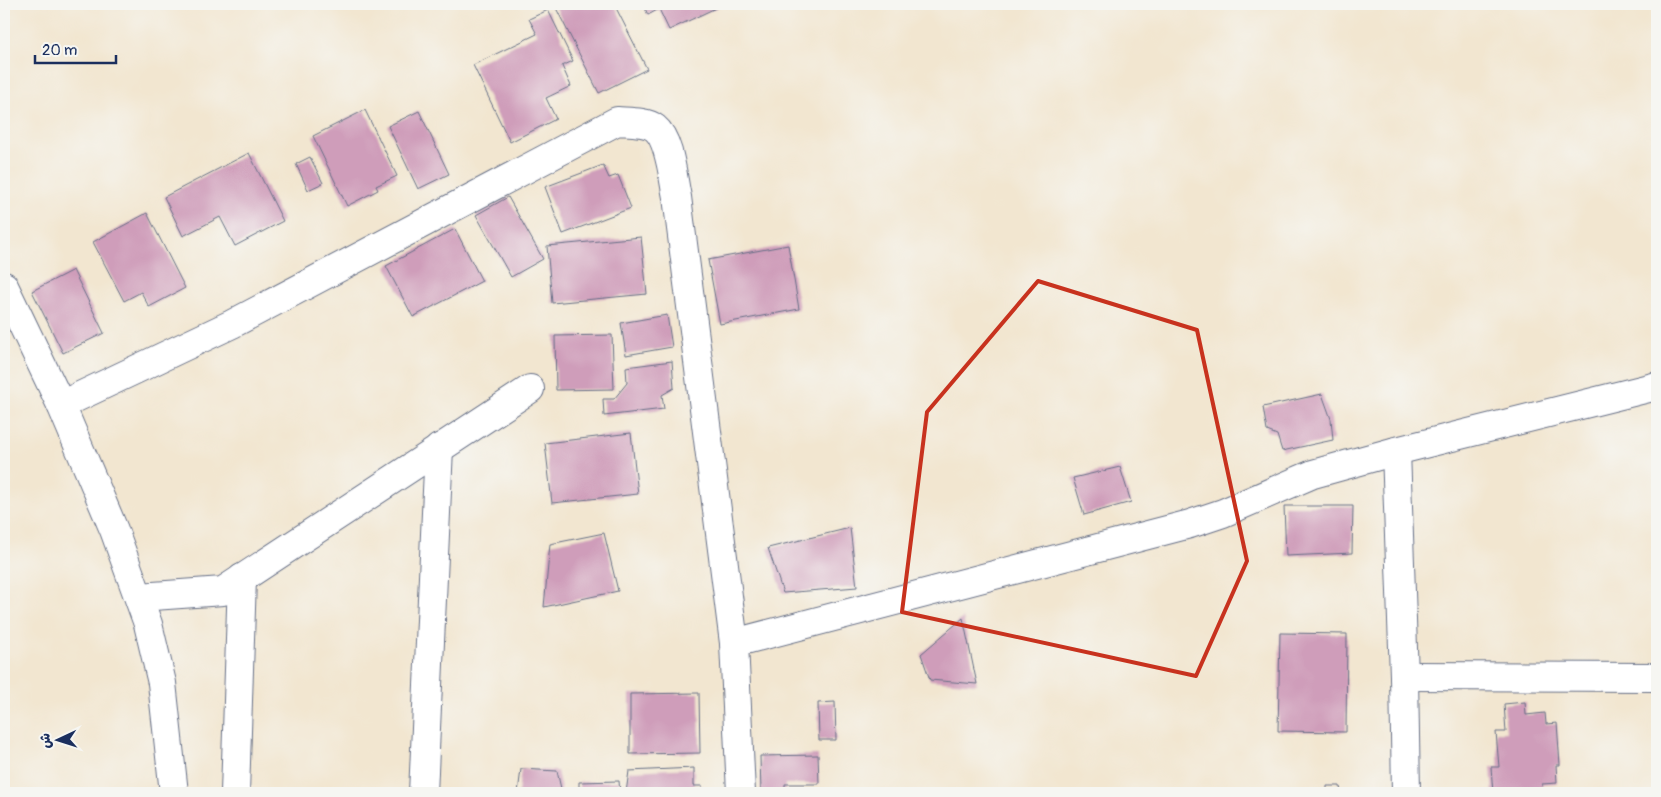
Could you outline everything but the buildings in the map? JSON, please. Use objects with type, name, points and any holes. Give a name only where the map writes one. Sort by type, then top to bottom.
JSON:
[{"type":"street","points":[[61,405],[232,324],[616,122],[642,124],[654,128],[665,143],[677,197],[734,643],[740,793]]},
{"type":"street","points":[[4,286],[61,405],[114,530],[148,624],[162,683],[174,793]]},
{"type":"street","points":[[734,643],[1190,524],[1223,513],[1313,474],[1396,451],[1657,386]]},
{"type":"street","points":[[138,598],[222,591],[530,389]]},
{"type":"street","points":[[423,793],[439,448]]},
{"type":"street","points":[[1396,451],[1406,793]]},
{"type":"street","points":[[235,793],[242,578]]},
{"type":"street","points":[[1404,676],[1657,677]]},
{"type":"highlighted area","points":[[1038,281],[1197,330],[1247,561],[1196,676],[902,612],[927,412]]}]
